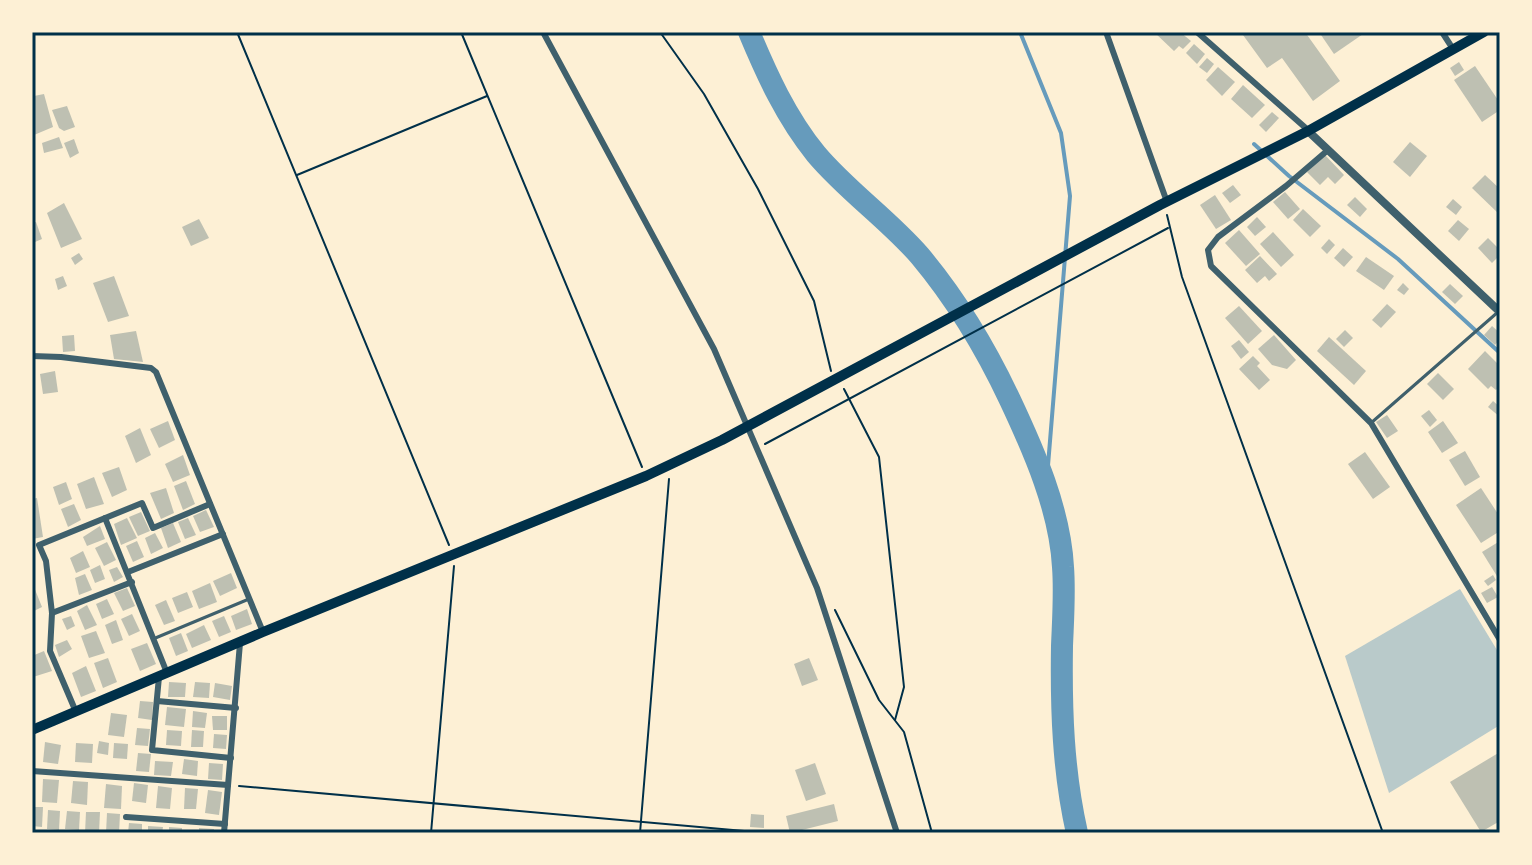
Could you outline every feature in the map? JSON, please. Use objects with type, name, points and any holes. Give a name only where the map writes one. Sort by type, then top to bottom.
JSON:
[{"type":"main road","points":[[32,730],[669,466],[752,426],[1164,203],[1308,131],[1484,32]]},
{"type":"street","points":[[543,32],[714,349],[752,426],[817,588],[897,833]]},
{"type":"street","points":[[1106,32],[1164,203]]},
{"type":"street","points":[[1197,32],[1500,311]]},
{"type":"street","points":[[1442,32],[1453,49]]},
{"type":"street","points":[[1328,150],[1218,237],[1208,250],[1211,266],[1371,423],[1500,640]]},
{"type":"street","points":[[32,356],[136,366],[156,372],[263,632]]},
{"type":"street","points":[[76,712],[50,651],[52,613],[46,561],[39,545],[142,503],[153,528],[210,504]]},
{"type":"street","points":[[105,518],[132,582],[163,675],[152,750],[231,758]]},
{"type":"street","points":[[128,572],[223,534]]},
{"type":"street","points":[[52,613],[132,582]]},
{"type":"street","points":[[224,833],[240,643]]},
{"type":"street","points":[[157,701],[236,708]]},
{"type":"street","points":[[32,771],[228,785]]},
{"type":"street","points":[[126,817],[225,824]]},
{"type":"lane","points":[[1371,423],[1500,311]]},
{"type":"lane","points":[[152,639],[249,599]]},
{"type":"path","points":[[237,32],[453,555],[455,574],[431,833]]},
{"type":"path","points":[[461,32],[646,476]]},
{"type":"path","points":[[660,32],[704,94],[758,189],[819,314],[833,377]]},
{"type":"path","points":[[296,175],[487,96]]},
{"type":"path","points":[[1164,203],[1182,277],[1383,833]]},
{"type":"path","points":[[762,446],[1169,228]]},
{"type":"path","points":[[839,383],[857,411],[879,457],[904,687],[895,720]]},
{"type":"path","points":[[640,833],[669,466]]},
{"type":"path","points":[[834,609],[879,700],[904,732],[932,833]]},
{"type":"path","points":[[228,785],[767,833]]},
{"type":"shaded area","points":[[1460,589],[1500,655],[1500,725],[1389,793],[1345,656]]},
{"type":"building","points":[[1154,32],[1180,32],[1191,41],[1183,49],[1179,46],[1174,51]]},
{"type":"building","points":[[1247,32],[1305,32],[1340,81],[1313,101],[1282,58],[1267,68],[1243,35]]},
{"type":"building","points":[[1319,32],[1366,32],[1334,54]]},
{"type":"building","points":[[1194,44],[1205,54],[1197,64],[1186,53]]},
{"type":"building","points":[[1207,58],[1214,64],[1207,73],[1199,67]]},
{"type":"building","points":[[1459,62],[1464,70],[1455,76],[1450,68]]},
{"type":"building","points":[[1475,66],[1500,103],[1500,110],[1482,122],[1454,80]]},
{"type":"building","points":[[1218,67],[1235,82],[1222,96],[1206,80]]},
{"type":"building","points":[[1243,85],[1265,105],[1252,118],[1231,99]]},
{"type":"building","points":[[44,94],[53,127],[34,135],[32,102],[34,96]]},
{"type":"building","points":[[67,106],[75,127],[64,131],[59,128],[52,110]]},
{"type":"building","points":[[1272,112],[1279,118],[1266,132],[1259,125]]},
{"type":"building","points":[[59,137],[63,148],[44,153],[42,143]]},
{"type":"building","points":[[74,139],[79,153],[70,158],[64,143]]},
{"type":"building","points":[[1410,142],[1427,156],[1410,177],[1393,162]]},
{"type":"building","points":[[1325,155],[1344,175],[1335,184],[1328,177],[1320,185],[1307,172]]},
{"type":"building","points":[[1485,175],[1500,189],[1500,215],[1472,188]]},
{"type":"building","points":[[1233,185],[1241,195],[1230,203],[1222,193]]},
{"type":"building","points":[[1285,192],[1300,209],[1288,219],[1273,202]]},
{"type":"building","points":[[1215,195],[1231,220],[1216,229],[1200,205]]},
{"type":"building","points":[[1355,197],[1367,209],[1360,217],[1347,205]]},
{"type":"building","points":[[1453,199],[1462,207],[1456,215],[1446,207]]},
{"type":"building","points":[[64,203],[82,239],[61,248],[47,213]]},
{"type":"building","points":[[1303,209],[1321,226],[1310,237],[1293,220]]},
{"type":"building","points":[[1257,217],[1266,227],[1255,236],[1247,227]]},
{"type":"building","points":[[199,219],[209,238],[191,246],[182,227]]},
{"type":"building","points":[[1458,220],[1469,229],[1459,241],[1448,231]]},
{"type":"building","points":[[36,222],[42,239],[35,242],[32,223]]},
{"type":"building","points":[[1239,230],[1260,254],[1246,266],[1225,243]]},
{"type":"building","points":[[1273,232],[1294,255],[1281,267],[1260,244]]},
{"type":"building","points":[[1488,238],[1500,250],[1500,255],[1492,263],[1478,248]]},
{"type":"building","points":[[1329,239],[1335,245],[1327,254],[1321,248]]},
{"type":"building","points":[[1343,248],[1353,257],[1344,267],[1334,258]]},
{"type":"building","points":[[79,253],[83,259],[75,265],[71,258]]},
{"type":"building","points":[[1260,256],[1277,274],[1269,281],[1265,276],[1257,283],[1245,270]]},
{"type":"building","points":[[1366,257],[1394,276],[1384,290],[1356,271]]},
{"type":"building","points":[[63,276],[67,286],[58,290],[55,279]]},
{"type":"building","points":[[114,276],[129,316],[108,322],[93,283]]},
{"type":"building","points":[[1403,283],[1409,289],[1404,295],[1397,290]]},
{"type":"building","points":[[1450,284],[1463,296],[1455,304],[1442,292]]},
{"type":"building","points":[[1387,304],[1396,312],[1381,328],[1372,320]]},
{"type":"building","points":[[1239,306],[1262,331],[1248,344],[1225,318]]},
{"type":"building","points":[[1492,326],[1500,333],[1495,345],[1484,335]]},
{"type":"building","points":[[1345,330],[1353,338],[1344,347],[1336,339]]},
{"type":"building","points":[[136,331],[143,362],[114,359],[110,335]]},
{"type":"building","points":[[74,335],[75,351],[63,352],[62,336]]},
{"type":"building","points":[[1274,335],[1296,360],[1287,369],[1272,365],[1258,349]]},
{"type":"building","points":[[1329,337],[1366,371],[1354,385],[1317,351]]},
{"type":"building","points":[[1239,340],[1249,352],[1241,359],[1231,346]]},
{"type":"building","points":[[1485,351],[1500,366],[1500,386],[1496,390],[1491,386],[1488,389],[1468,369]]},
{"type":"building","points":[[1253,356],[1260,363],[1257,366],[1270,380],[1259,390],[1239,369]]},
{"type":"building","points":[[55,371],[58,392],[43,394],[40,374]]},
{"type":"building","points":[[1438,373],[1454,389],[1443,400],[1427,384]]},
{"type":"building","points":[[1493,401],[1500,407],[1500,417],[1488,407]]},
{"type":"building","points":[[1429,410],[1437,420],[1430,427],[1421,416]]},
{"type":"building","points":[[1387,415],[1398,431],[1387,438],[1376,422]]},
{"type":"building","points":[[168,421],[175,440],[159,448],[150,429]]},
{"type":"building","points":[[1443,421],[1458,443],[1442,453],[1428,432]]},
{"type":"building","points":[[140,428],[151,455],[136,463],[125,436]]},
{"type":"building","points":[[1465,451],[1480,477],[1465,486],[1449,460]]},
{"type":"building","points":[[1365,452],[1390,487],[1373,499],[1348,464]]},
{"type":"building","points":[[183,455],[190,475],[173,482],[165,464]]},
{"type":"building","points":[[119,467],[127,490],[112,497],[102,473]]},
{"type":"building","points":[[94,477],[104,504],[86,509],[77,484]]},
{"type":"building","points":[[186,481],[195,504],[183,510],[174,486]]},
{"type":"building","points":[[66,482],[72,499],[59,505],[53,487]]},
{"type":"building","points":[[166,488],[174,513],[161,519],[150,493]]},
{"type":"building","points":[[1481,488],[1500,517],[1500,531],[1481,543],[1456,505]]},
{"type":"building","points":[[37,498],[43,537],[32,539],[32,499]]},
{"type":"building","points":[[74,504],[81,520],[68,527],[61,509]]},
{"type":"building","points":[[206,510],[214,527],[200,532],[193,516]]},
{"type":"building","points":[[141,512],[150,531],[138,536],[129,517]]},
{"type":"building","points":[[127,518],[137,538],[121,545],[114,524]]},
{"type":"building","points":[[188,518],[196,535],[185,539],[178,522]]},
{"type":"building","points":[[173,523],[181,542],[168,548],[161,528]]},
{"type":"building","points":[[100,526],[105,539],[87,546],[83,537]]},
{"type":"building","points":[[155,533],[163,548],[151,554],[145,538]]},
{"type":"building","points":[[137,541],[144,557],[133,562],[126,546]]},
{"type":"building","points":[[1500,541],[1500,581],[1482,552]]},
{"type":"building","points":[[107,542],[116,560],[104,566],[95,548]]},
{"type":"building","points":[[83,551],[90,567],[76,573],[70,558]]},
{"type":"building","points":[[100,565],[105,579],[95,583],[90,570]]},
{"type":"building","points":[[117,567],[123,577],[114,582],[109,570]]},
{"type":"building","points":[[231,573],[237,588],[220,596],[213,581]]},
{"type":"building","points":[[85,574],[92,590],[79,595],[75,578]]},
{"type":"building","points":[[1493,575],[1496,580],[1488,586],[1484,581]]},
{"type":"building","points":[[32,582],[42,607],[32,612]]},
{"type":"building","points":[[210,583],[217,602],[199,609],[192,591]]},
{"type":"building","points":[[1492,587],[1498,597],[1487,603],[1481,593]]},
{"type":"building","points":[[127,588],[135,606],[123,611],[114,593]]},
{"type":"building","points":[[187,592],[193,607],[178,613],[172,598]]},
{"type":"building","points":[[107,599],[114,614],[102,619],[96,604]]},
{"type":"building","points":[[166,600],[175,621],[164,625],[155,605]]},
{"type":"building","points":[[87,605],[97,625],[85,630],[77,611]]},
{"type":"building","points":[[247,609],[252,624],[236,630],[231,616]]},
{"type":"building","points":[[132,614],[140,631],[129,636],[121,619]]},
{"type":"building","points":[[71,616],[75,626],[67,630],[62,619]]},
{"type":"building","points":[[224,616],[231,632],[219,637],[212,621]]},
{"type":"building","points":[[116,620],[123,640],[112,644],[105,625]]},
{"type":"building","points":[[204,625],[211,640],[192,648],[186,634]]},
{"type":"building","points":[[96,631],[105,653],[89,658],[81,636]]},
{"type":"building","points":[[181,633],[188,651],[176,656],[169,638]]},
{"type":"building","points":[[67,640],[72,649],[59,657],[55,645]]},
{"type":"building","points":[[147,643],[156,664],[140,671],[131,649]]},
{"type":"building","points":[[44,651],[52,671],[33,677],[32,656]]},
{"type":"building","points":[[108,658],[117,682],[103,688],[94,663]]},
{"type":"building","points":[[809,658],[818,680],[802,686],[794,664]]},
{"type":"building","points":[[86,666],[96,691],[81,697],[72,673]]},
{"type":"building","points":[[169,682],[186,683],[185,697],[168,697]]},
{"type":"building","points":[[195,682],[210,683],[209,698],[193,697]]},
{"type":"building","points":[[215,683],[232,686],[230,700],[213,697]]},
{"type":"building","points":[[140,701],[153,702],[152,720],[138,718]]},
{"type":"building","points":[[167,707],[186,709],[184,727],[165,725]]},
{"type":"building","points":[[193,711],[207,713],[205,728],[192,727]]},
{"type":"building","points":[[111,713],[127,715],[124,737],[108,735]]},
{"type":"building","points":[[212,716],[227,716],[227,730],[213,730]]},
{"type":"building","points":[[137,728],[150,729],[148,746],[135,745]]},
{"type":"building","points":[[167,730],[182,731],[181,746],[166,745]]},
{"type":"building","points":[[192,730],[204,731],[203,747],[191,747]]},
{"type":"building","points":[[214,734],[227,735],[226,749],[213,748]]},
{"type":"building","points":[[99,741],[109,743],[108,755],[97,753]]},
{"type":"building","points":[[45,742],[61,745],[58,764],[43,762]]},
{"type":"building","points":[[76,743],[93,744],[92,763],[75,762]]},
{"type":"building","points":[[114,743],[128,744],[127,759],[113,758]]},
{"type":"building","points":[[1500,752],[1500,821],[1481,832],[1450,782]]},
{"type":"building","points":[[138,753],[151,754],[149,772],[136,771]]},
{"type":"building","points":[[184,759],[198,761],[197,776],[182,774]]},
{"type":"building","points":[[155,761],[173,762],[171,776],[154,775]]},
{"type":"building","points":[[209,763],[223,764],[222,780],[208,779]]},
{"type":"building","points":[[815,763],[826,794],[806,801],[795,770]]},
{"type":"building","points":[[43,779],[59,780],[57,803],[42,802]]},
{"type":"building","points":[[73,781],[88,782],[87,805],[71,803]]},
{"type":"building","points":[[134,783],[148,785],[146,803],[132,801]]},
{"type":"building","points":[[106,784],[122,786],[121,809],[104,808]]},
{"type":"building","points":[[158,786],[172,788],[170,809],[156,808]]},
{"type":"building","points":[[185,788],[198,789],[196,809],[184,809]]},
{"type":"building","points":[[208,790],[222,792],[219,815],[205,813]]},
{"type":"building","points":[[834,804],[838,821],[790,833],[786,816]]},
{"type":"building","points":[[32,807],[43,807],[42,827],[32,826]]},
{"type":"building","points":[[48,810],[60,811],[59,830],[47,829]]},
{"type":"building","points":[[67,811],[80,812],[79,830],[65,829]]},
{"type":"building","points":[[86,812],[100,812],[99,833],[85,833]]},
{"type":"building","points":[[107,813],[120,814],[119,833],[106,833]]},
{"type":"building","points":[[751,814],[764,815],[764,828],[750,827]]},
{"type":"building","points":[[129,823],[142,824],[142,833],[128,833]]},
{"type":"building","points":[[148,826],[163,827],[162,833],[148,833]]},
{"type":"building","points":[[169,827],[182,828],[182,833],[169,833]]},
{"type":"building","points":[[199,828],[214,829],[214,833],[199,833]]},
{"type":"waterway","points":[[749,32],[778,95],[805,140],[828,167],[920,256],[958,307],[1001,381],[1037,460],[1061,546],[1064,740],[1077,833]]},
{"type":"waterway","points":[[1020,32],[1061,133],[1070,196],[1046,490]]},
{"type":"waterway","points":[[1254,144],[1289,176],[1398,259],[1500,353]]}]
